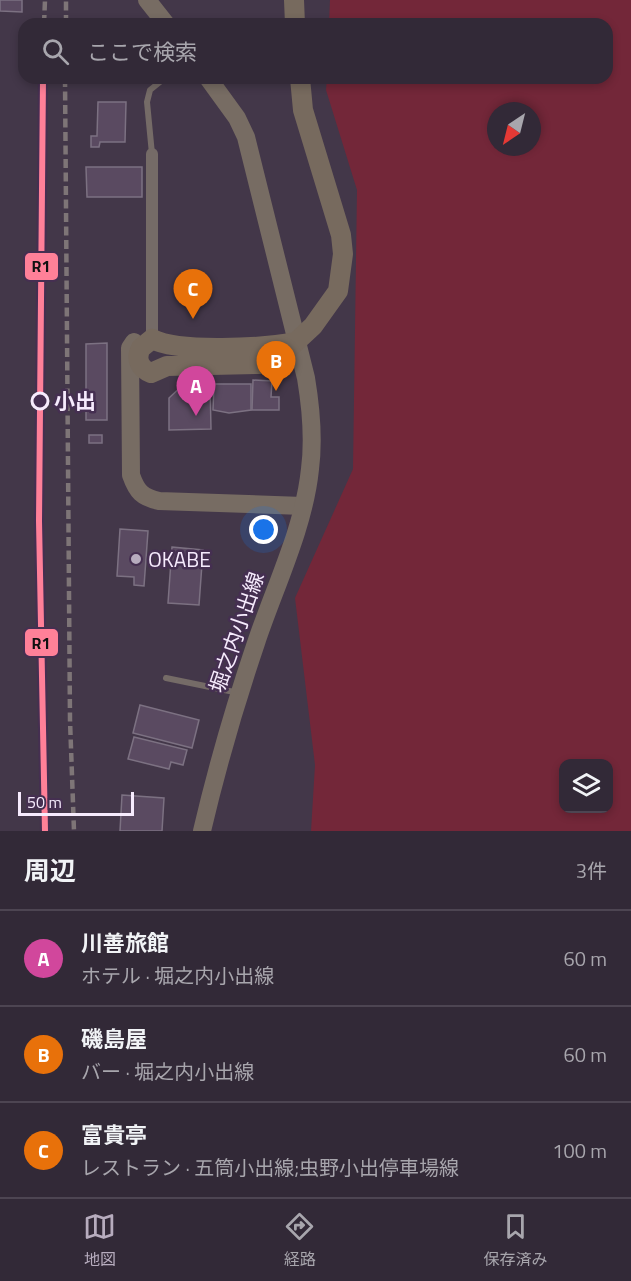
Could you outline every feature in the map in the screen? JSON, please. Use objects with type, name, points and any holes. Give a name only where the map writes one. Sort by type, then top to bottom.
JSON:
[{"type":"main road","points":[[147,0],[161,18]]},
{"type":"main road","points":[[294,0],[295,18]]},
{"type":"main road","name":"堀之内小出線","points":[[202,831],[218,764],[239,693],[303,506],[310,470],[312,416],[306,378],[295,342],[246,137],[237,118],[212,84]]},
{"type":"main road","points":[[152,339],[141,348],[138,357],[140,365],[151,373],[167,366],[265,363],[284,353],[321,317],[338,291],[343,255],[337,217],[303,110],[301,84]]},
{"type":"main road","points":[[295,342],[271,347],[171,346],[152,339],[140,338],[130,348],[131,475],[135,488],[144,497],[159,501],[303,506]]},
{"type":"street","points":[[152,154],[152,339]]},
{"type":"lane","points":[[152,154],[147,102],[150,90],[158,84]]},
{"type":"lane","points":[[166,678],[239,693]]},
{"type":"shaded area","points":[[330,0],[631,0],[631,831],[311,831],[315,765],[295,598],[353,469],[357,190],[326,90],[326,84],[613,84],[613,18],[329,18]]},
{"type":"building","points":[[0,0],[22,0],[22,12],[0,11]]},
{"type":"building","points":[[98,102],[126,102],[125,142],[100,142],[99,147],[91,147],[91,136],[97,136]]},
{"type":"building","points":[[86,167],[142,167],[142,197],[87,197]]},
{"type":"building","points":[[107,343],[107,420],[86,420],[86,344]]},
{"type":"building","points":[[253,380],[272,381],[271,397],[279,397],[279,410],[252,410]]},
{"type":"building","points":[[185,383],[210,384],[211,429],[169,430],[169,398]]},
{"type":"building","points":[[214,384],[251,384],[251,410],[229,413],[213,410]]},
{"type":"building","points":[[89,435],[102,435],[102,443],[89,443]]},
{"type":"building","points":[[120,529],[148,531],[144,586],[134,585],[134,577],[117,576]]},
{"type":"building","points":[[172,547],[203,550],[199,605],[168,603]]},
{"type":"building","points":[[140,705],[199,720],[192,748],[133,733]]},
{"type":"building","points":[[134,737],[187,750],[183,765],[171,762],[169,769],[128,759]]},
{"type":"building","points":[[122,795],[164,798],[162,831],[120,831]]},
{"type":"railway","points":[[44,18],[45,0]]},
{"type":"railway","points":[[66,0],[66,18]]},
{"type":"railway","points":[[43,84],[39,521],[45,831]]},
{"type":"railway","points":[[65,84],[70,720],[74,831]]},
{"type":"transit line","name":"R1","points":[[43,84],[39,521],[45,831]]},
{"type":"place","name":"富貴亭","points":[[193,319]]},
{"type":"place","name":"磯島屋","points":[[276,391]]},
{"type":"place","name":"小出","points":[[40,401]]},
{"type":"place","name":"川善旅館","points":[[196,416]]},
{"type":"place","name":"OKABE","points":[[136,559]]}]
